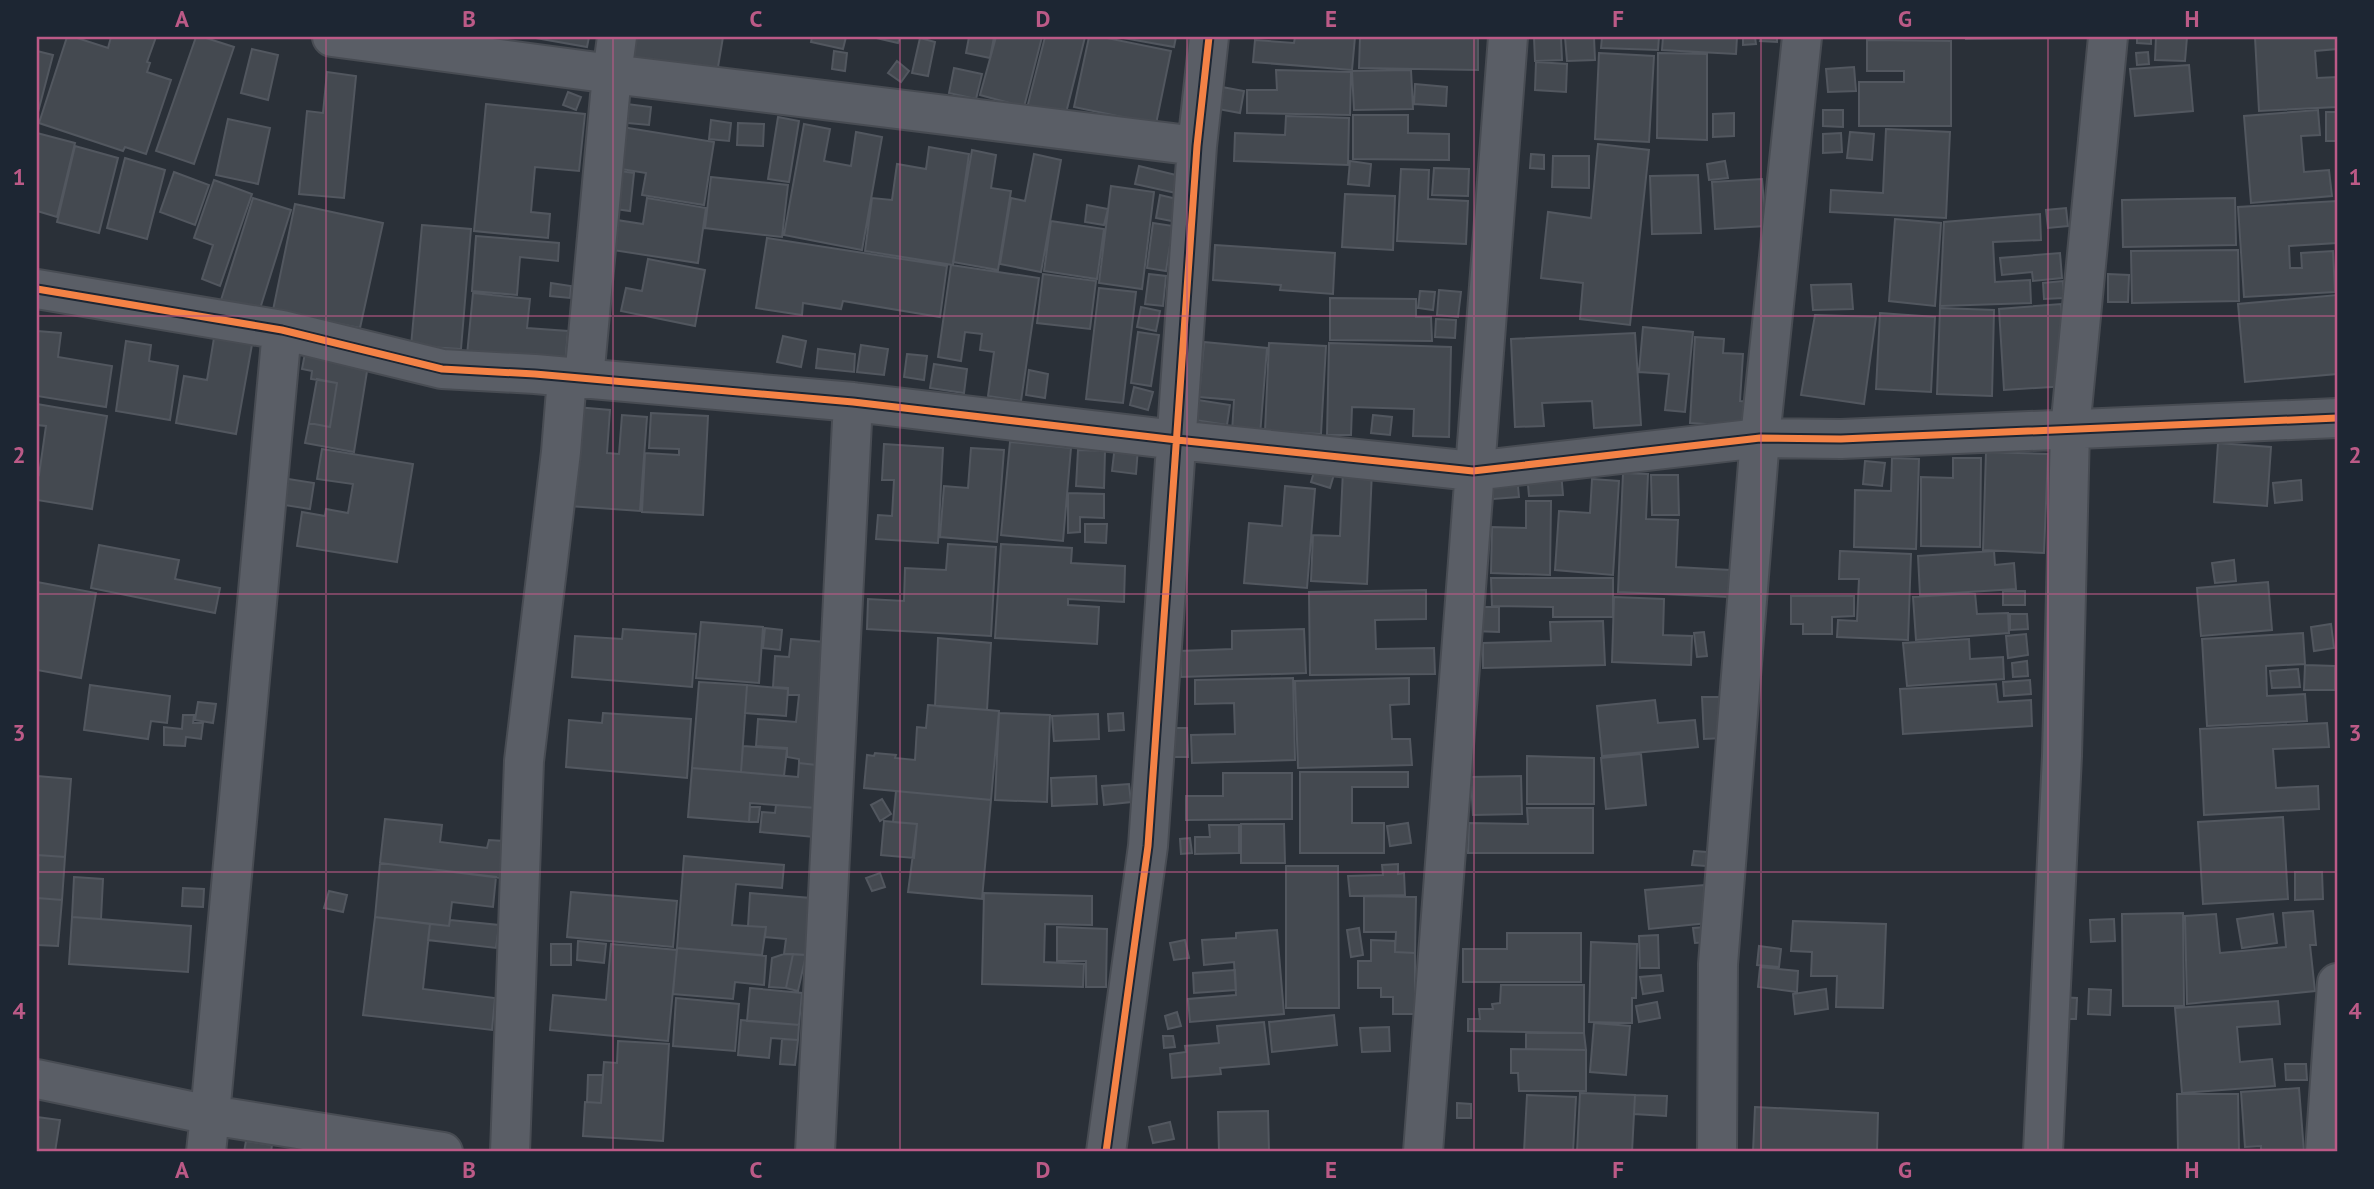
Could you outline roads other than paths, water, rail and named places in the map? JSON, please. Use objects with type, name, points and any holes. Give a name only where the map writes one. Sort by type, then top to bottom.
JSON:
[{"type":"street","points":[[332,37],[1197,146]]},
{"type":"street","points":[[510,1152],[524,761],[561,452],[576,378],[617,37]]},
{"type":"street","points":[[1106,1152],[1148,846],[1197,146],[1209,37]]},
{"type":"street","points":[[1423,1152],[1508,37]]},
{"type":"street","points":[[1717,1152],[1718,964],[1760,438],[1802,37]]},
{"type":"street","points":[[2043,1152],[2062,756],[2070,430],[2108,37]]},
{"type":"street","points":[[37,289],[282,330],[442,369],[535,374],[853,402],[1474,471],[1760,438],[1841,439],[2337,418]]},
{"type":"street","points":[[205,1152],[282,330]]},
{"type":"street","points":[[815,1152],[853,402]]},
{"type":"street","points":[[2325,1152],[2337,983]]},
{"type":"street","points":[[37,1079],[210,1115],[443,1152]]}]
